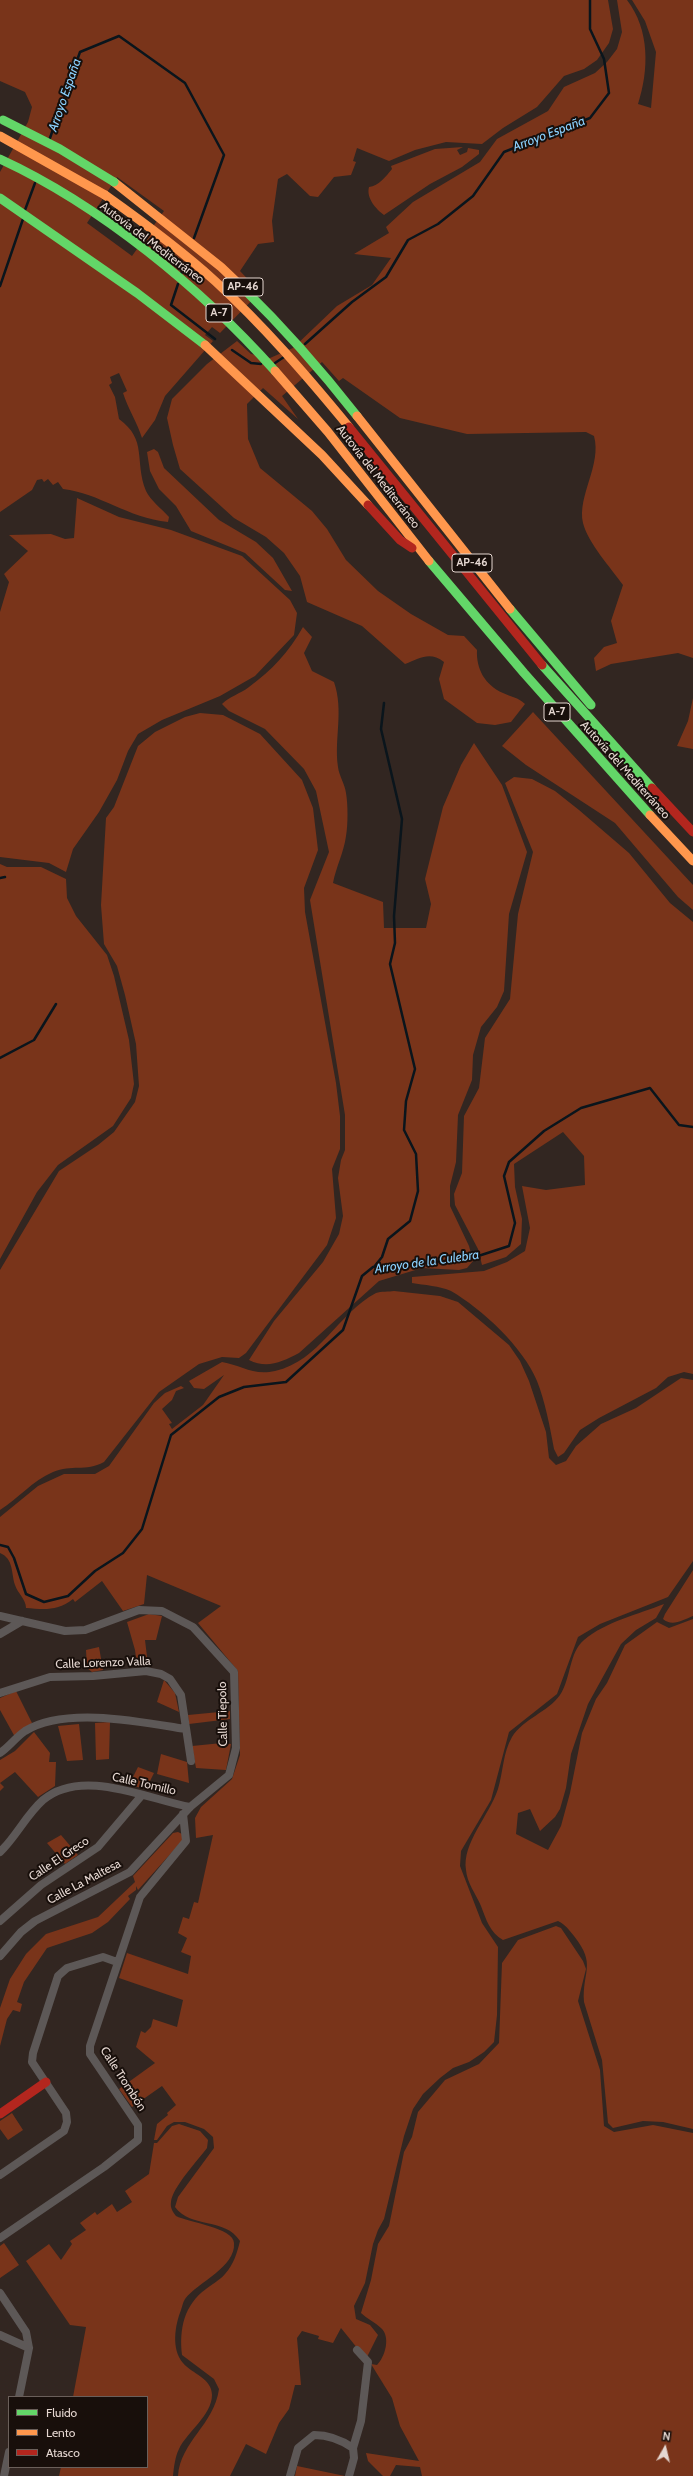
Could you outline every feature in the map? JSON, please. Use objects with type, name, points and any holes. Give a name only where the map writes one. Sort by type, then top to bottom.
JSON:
[{"type":"main road","name":"AP-46","points":[[2,119],[60,148],[114,182],[160,217],[251,294],[318,366],[467,556],[615,735],[626,760]]},
{"type":"main road","name":"Autovía del Mediterráneo","points":[[0,136],[41,157],[105,196],[152,229],[246,310],[307,375],[476,586],[626,760],[693,832]]},
{"type":"main road","name":"Autovía del Mediterráneo","points":[[0,157],[43,180],[94,213],[139,247],[200,295],[265,359],[291,388],[426,557],[566,723],[693,862]]},
{"type":"main road","points":[[0,198],[137,293],[200,341],[258,393],[322,455],[400,540],[426,557]]},
{"type":"main road","points":[[0,2114],[46,2082]]},
{"type":"street","points":[[0,157],[20,119]]},
{"type":"street","name":"Calle Tiepolo","points":[[0,1616],[66,1631],[85,1630],[139,1610],[162,1611],[193,1627],[231,1668],[235,1678],[236,1748],[234,1763],[224,1780],[190,1807]]},
{"type":"street","points":[[0,1634],[22,1621]]},
{"type":"street","name":"Calle Lorenzo Valla","points":[[0,1692],[50,1676],[154,1672],[170,1679],[181,1695],[185,1729],[191,1760]]},
{"type":"street","points":[[0,1753],[24,1732],[39,1725],[55,1721],[111,1717],[185,1729]]},
{"type":"street","name":"Calle Tomillo","points":[[0,1852],[32,1812],[44,1800],[65,1788],[78,1786],[100,1786],[190,1807]]},
{"type":"street","name":"Calle El Greco","points":[[0,1921],[41,1885],[98,1848],[142,1795]]},
{"type":"street","name":"Calle La Maltesa","points":[[0,1956],[21,1932],[35,1921],[130,1872],[190,1807]]},
{"type":"street","name":"Calle Trombón","points":[[0,2238],[104,2167],[138,2140],[138,2125],[90,2054],[90,2046],[140,1896],[186,1841],[183,1814]]},
{"type":"street","points":[[0,2175],[64,2132],[67,2122],[66,2113],[36,2069],[32,2057],[58,1976],[67,1968],[103,1957],[117,1962]]},
{"type":"street","points":[[0,2293],[26,2332],[29,2348],[20,2396]]},
{"type":"street","points":[[0,2335],[29,2348]]},
{"type":"street","points":[[349,2476],[354,2458],[353,2448],[361,2421],[368,2362],[358,2350]]},
{"type":"street","points":[[290,2476],[298,2448],[314,2434],[327,2435],[342,2440],[353,2448]]},
{"type":"street","points":[[4,2476],[8,2457]]},
{"type":"shaded area","points":[[0,0],[608,0],[613,29],[609,43],[597,60],[584,69],[564,76],[537,107],[503,128],[482,144],[446,142],[415,150],[389,161],[357,148],[353,161],[356,162],[351,175],[334,177],[318,197],[310,196],[287,174],[278,179],[272,221],[274,242],[258,244],[240,271],[260,292],[220,333],[212,327],[205,335],[213,341],[165,396],[155,420],[142,438],[125,399],[123,393],[127,391],[119,373],[110,377],[112,383],[109,385],[115,397],[119,419],[134,435],[137,443],[146,491],[153,501],[169,517],[168,522],[140,516],[89,495],[63,489],[58,482],[53,485],[48,479],[44,482],[42,479],[37,480],[32,490],[0,512],[0,172],[28,122],[32,107],[25,92],[0,81]],"holes":[[[117,177],[164,211],[132,256],[87,223]]]},
{"type":"shaded area","points":[[617,0],[627,0],[635,12],[640,24],[645,50],[645,64],[642,91],[638,104],[651,108],[656,52],[645,21],[632,0],[693,0],[693,658],[678,653],[611,664],[596,671],[594,658],[604,647],[617,643],[611,621],[623,585],[600,555],[590,539],[583,523],[583,502],[595,458],[596,447],[594,436],[586,432],[467,434],[400,418],[343,378],[339,381],[322,362],[282,396],[298,419],[263,388],[247,404],[248,439],[260,468],[312,511],[327,529],[346,560],[378,591],[411,614],[448,635],[464,636],[477,650],[480,670],[491,686],[517,698],[525,704],[511,722],[495,725],[477,723],[444,699],[439,679],[444,662],[429,656],[405,664],[362,626],[307,602],[300,576],[284,553],[266,537],[234,518],[180,469],[167,418],[172,399],[207,364],[237,341],[251,354],[270,358],[293,348],[337,306],[372,285],[391,258],[354,254],[389,233],[386,227],[413,202],[480,162],[497,139],[548,111],[564,87],[595,73],[607,62],[617,49],[622,32]]},
{"type":"shaded area","points":[[463,147],[457,150],[460,155],[467,152],[468,148],[479,150],[479,154],[462,167],[430,184],[384,215],[372,203],[368,191],[369,187],[376,185],[382,180],[392,169],[391,166],[435,149]]},
{"type":"shaded area","points":[[154,449],[158,452],[164,468],[219,520],[256,542],[273,558],[292,591],[285,590],[245,553],[191,531],[176,506],[159,489],[150,471],[147,452]]},
{"type":"shaded area","points":[[77,498],[119,517],[171,530],[242,556],[290,600],[297,613],[294,635],[255,676],[220,696],[162,720],[138,734],[128,751],[117,780],[99,812],[73,849],[66,872],[49,863],[0,857],[0,612],[9,582],[4,574],[28,551],[9,535],[51,534],[65,539],[74,538]]},
{"type":"shaded area","points":[[303,627],[312,637],[304,653],[312,671],[334,682],[337,693],[339,714],[337,756],[339,770],[346,793],[347,831],[333,883],[383,902],[384,928],[426,928],[431,904],[425,879],[443,807],[461,765],[474,743],[502,785],[527,852],[509,914],[504,991],[497,1007],[481,1027],[473,1055],[472,1080],[458,1115],[456,1162],[450,1186],[450,1206],[469,1246],[473,1261],[467,1268],[459,1270],[422,1268],[379,1281],[299,1353],[280,1362],[262,1364],[249,1360],[274,1321],[323,1262],[339,1234],[343,1216],[338,1178],[341,1160],[345,1150],[345,1115],[310,900],[329,852],[316,791],[304,769],[265,729],[229,711],[222,704],[249,687],[273,667],[292,645]]},
{"type":"shaded area","points":[[693,698],[693,749],[677,746],[688,721]]},
{"type":"shaded area","points":[[533,712],[693,885],[693,910],[678,897],[615,823],[526,765],[502,746]]},
{"type":"shaded area","points":[[200,713],[223,715],[260,734],[302,780],[313,808],[318,850],[304,888],[305,912],[336,1083],[340,1116],[340,1149],[332,1169],[336,1218],[327,1245],[246,1353],[239,1358],[222,1357],[199,1364],[159,1392],[104,1462],[91,1467],[66,1468],[53,1472],[32,1485],[0,1510],[0,1270],[59,1171],[98,1145],[114,1132],[135,1102],[139,1086],[136,1044],[125,995],[117,966],[104,944],[101,905],[106,818],[114,807],[138,746],[155,732],[185,717]]},
{"type":"shaded area","points":[[514,777],[532,779],[555,791],[579,810],[629,853],[670,903],[693,922],[693,1374],[684,1372],[668,1377],[656,1388],[599,1418],[580,1430],[564,1453],[558,1457],[554,1449],[545,1406],[537,1381],[531,1368],[512,1342],[488,1318],[451,1291],[412,1283],[412,1277],[484,1271],[507,1262],[525,1251],[530,1228],[522,1186],[546,1190],[585,1185],[584,1156],[563,1132],[514,1164],[515,1187],[522,1219],[521,1244],[506,1257],[482,1265],[478,1249],[455,1205],[454,1194],[462,1173],[464,1116],[479,1088],[485,1038],[510,999],[518,914],[533,852],[505,783]]},
{"type":"shaded area","points":[[0,864],[7,867],[41,867],[66,879],[67,898],[76,916],[107,955],[114,976],[129,1040],[134,1084],[131,1098],[113,1126],[58,1165],[37,1192],[0,1259]]},
{"type":"shaded area","points":[[394,1291],[440,1296],[458,1302],[509,1345],[520,1361],[529,1381],[546,1432],[549,1458],[556,1465],[566,1461],[576,1446],[601,1424],[636,1408],[681,1378],[693,1380],[693,1561],[668,1597],[600,1624],[578,1637],[557,1694],[509,1732],[491,1800],[461,1851],[460,1866],[482,1923],[498,1947],[497,2015],[494,2042],[484,2052],[469,2062],[453,2068],[440,2078],[423,2094],[413,2109],[404,2136],[384,2219],[373,2244],[365,2283],[354,2306],[356,2319],[370,2325],[378,2335],[366,2359],[341,2328],[333,2343],[318,2339],[319,2336],[302,2331],[297,2338],[301,2385],[295,2385],[289,2409],[279,2423],[266,2454],[246,2444],[230,2476],[178,2476],[180,2464],[185,2453],[211,2413],[216,2402],[219,2389],[214,2379],[182,2355],[182,2327],[188,2310],[193,2302],[208,2287],[221,2278],[231,2266],[240,2241],[234,2234],[226,2229],[190,2218],[182,2214],[175,2207],[178,2197],[214,2148],[213,2137],[204,2129],[185,2122],[174,2122],[167,2126],[157,2140],[154,2140],[157,2124],[168,2115],[167,2113],[176,2105],[162,2086],[132,2107],[119,2089],[155,2063],[136,2047],[141,2031],[145,2033],[151,2027],[153,2019],[177,2027],[183,2000],[119,1978],[127,1953],[188,1974],[191,1956],[181,1952],[187,1938],[178,1933],[183,1917],[189,1919],[194,1902],[198,1903],[213,1835],[196,1838],[195,1818],[201,1807],[232,1779],[240,1755],[238,1671],[198,1623],[221,1606],[147,1575],[144,1604],[123,1611],[102,1581],[75,1602],[73,1599],[61,1606],[50,1609],[26,1608],[25,1602],[15,1585],[10,1563],[8,1559],[0,1553],[0,1517],[38,1486],[64,1474],[95,1474],[109,1466],[154,1403],[165,1393],[181,1386],[184,1388],[176,1391],[172,1400],[162,1409],[172,1423],[169,1424],[172,1429],[203,1405],[224,1375],[204,1389],[194,1388],[189,1381],[222,1362],[247,1370],[260,1372],[275,1371],[291,1366],[317,1347],[351,1312],[363,1302],[376,1293]]},
{"type":"shaded area","points":[[693,1570],[693,1616],[674,1623],[666,1621],[663,1619],[665,1614]]},
{"type":"shaded area","points":[[664,1604],[656,1618],[636,1630],[621,1644],[588,1704],[571,1754],[566,1788],[560,1809],[555,1817],[540,1831],[530,1809],[518,1813],[516,1834],[548,1850],[561,1826],[570,1793],[582,1733],[596,1699],[607,1683],[625,1645],[657,1622],[669,1628],[693,1619],[693,2129],[663,2122],[643,2121],[613,2128],[608,2123],[602,2060],[584,2002],[587,1961],[581,1946],[567,1928],[558,1921],[503,1940],[495,1934],[489,1925],[470,1884],[466,1870],[466,1860],[472,1840],[498,1789],[505,1756],[512,1737],[522,1725],[549,1706],[560,1695],[564,1689],[575,1651],[579,1645],[592,1634],[612,1623]]},
{"type":"shaded area","points":[[149,1614],[162,1616],[156,1640],[145,1640],[148,1665],[137,1666],[135,1650],[127,1622]]},
{"type":"shaded area","points":[[99,1647],[103,1670],[92,1672],[87,1668],[86,1650]]},
{"type":"shaded area","points":[[164,1680],[175,1693],[179,1712],[157,1702]]},
{"type":"shaded area","points":[[16,1691],[32,1723],[15,1737],[0,1710],[0,1698]]},
{"type":"shaded area","points":[[230,1711],[230,1719],[189,1724],[188,1715]]},
{"type":"shaded area","points":[[110,1722],[109,1759],[96,1760],[95,1723]]},
{"type":"shaded area","points":[[79,1724],[83,1760],[67,1761],[58,1726]]},
{"type":"shaded area","points":[[34,1732],[50,1753],[49,1762],[56,1762],[55,1786],[38,1797],[15,1772],[0,1783],[0,1760],[15,1751]]},
{"type":"shaded area","points":[[222,1743],[231,1744],[226,1770],[196,1768],[192,1746]]},
{"type":"shaded area","points":[[161,1754],[187,1762],[189,1783],[157,1774]]},
{"type":"shaded area","points":[[138,1767],[154,1773],[146,1789],[129,1785]]},
{"type":"shaded area","points":[[0,1783],[4,1787],[0,1791]]},
{"type":"shaded area","points":[[178,1832],[182,1834],[182,1841],[138,1890],[136,1886],[136,1890],[128,1896],[130,1899],[108,1922],[92,1933],[47,1948],[24,1982],[17,2002],[22,2004],[20,2012],[13,2010],[7,2019],[0,2046],[0,2008],[10,1979],[26,1954],[46,1934],[98,1917],[135,1882],[133,1876],[173,1833]]},
{"type":"shaded area","points":[[61,1835],[78,1855],[65,1864],[47,1843]]},
{"type":"shaded area","points":[[556,1926],[561,1928],[583,1961],[586,1969],[578,2001],[600,2070],[604,2126],[614,2132],[653,2125],[693,2133],[693,2476],[422,2476],[420,2467],[396,2465],[390,2476],[383,2476],[368,2461],[366,2453],[419,2461],[400,2426],[392,2398],[371,2364],[377,2365],[380,2361],[386,2347],[386,2336],[379,2326],[361,2313],[371,2280],[378,2244],[389,2226],[404,2152],[412,2137],[418,2112],[445,2080],[479,2064],[499,2043],[502,1963],[518,1940]]},
{"type":"shaded area","points":[[12,2113],[23,2130],[8,2140],[0,2129],[0,2121]]},
{"type":"shaded area","points":[[179,2124],[200,2131],[208,2140],[207,2148],[186,2174],[172,2196],[172,2210],[176,2216],[219,2229],[227,2233],[232,2238],[234,2243],[233,2252],[223,2267],[185,2299],[176,2330],[175,2337],[179,2357],[187,2367],[209,2384],[212,2395],[211,2402],[204,2416],[179,2449],[173,2476],[59,2476],[61,2468],[148,2468],[148,2396],[73,2396],[86,2327],[70,2325],[26,2261],[49,2244],[61,2260],[72,2244],[70,2241],[86,2230],[80,2223],[95,2212],[97,2215],[112,2204],[117,2212],[132,2202],[125,2191],[149,2174],[154,2143],[157,2143],[172,2126]]},
{"type":"shaded area","points":[[4,2243],[19,2265],[0,2278],[0,2246]]},
{"type":"shaded area","points":[[297,2466],[345,2476],[295,2476]]},
{"type":"waterway","name":"Arroyo España","points":[[305,344],[352,302],[386,277],[408,240],[438,224],[473,196],[504,152],[590,118],[609,93],[604,59],[590,29],[590,0]]},
{"type":"waterway","name":"Arroyo España","points":[[50,138],[80,52],[119,36],[185,83],[224,155],[194,238]]},
{"type":"waterway","name":"Arroyo España","points":[[25,210],[35,183]]},
{"type":"waterway","name":"Arroyo España","points":[[0,286],[23,219]]},
{"type":"waterway","name":"Arroyo España","points":[[181,274],[186,262]]},
{"type":"waterway","name":"Arroyo España","points":[[178,284],[171,305],[215,339]]},
{"type":"waterway","name":"Arroyo España","points":[[232,350],[251,363],[261,364]]},
{"type":"waterway","name":"Arroyo España","points":[[275,363],[284,357]]},
{"type":"waterway","points":[[374,1267],[382,1257],[388,1239],[410,1221],[418,1191],[416,1154],[404,1130],[406,1101],[415,1069],[390,964],[395,943],[394,916],[402,819],[381,729],[384,703]]},
{"type":"waterway","points":[[0,878],[5,877]]},
{"type":"waterway","points":[[0,1058],[34,1040],[56,1004]]},
{"type":"waterway","name":"Arroyo de la Culebra","points":[[0,1545],[8,1547],[14,1558],[26,1594],[44,1602],[68,1596],[95,1571],[123,1553],[142,1529],[171,1435],[219,1397],[244,1387],[286,1382],[343,1330],[362,1276],[373,1267],[469,1259],[509,1246],[515,1223],[504,1176],[509,1162],[544,1131],[581,1108],[650,1088],[679,1125],[693,1127]]},
{"type":"traffic: fast","points":[[3,120],[60,149],[114,182]]},
{"type":"traffic: fast","points":[[0,159],[38,178],[75,200],[148,252],[215,310],[275,371]]},
{"type":"traffic: fast","points":[[0,198],[137,293],[205,345]]},
{"type":"traffic: fast","points":[[242,287],[302,350],[357,416]]},
{"type":"traffic: fast","points":[[429,561],[524,673],[650,815]]},
{"type":"traffic: fast","points":[[510,609],[591,705]]},
{"type":"traffic: fast","points":[[542,665],[652,788]]},
{"type":"traffic: slow","points":[[0,136],[105,195]]},
{"type":"traffic: slow","points":[[114,182],[221,267],[242,287]]},
{"type":"traffic: slow","points":[[105,195],[175,247],[233,298],[285,352],[349,427]]},
{"type":"traffic: slow","points":[[205,345],[322,455],[368,505]]},
{"type":"traffic: slow","points":[[275,371],[328,432],[429,561]]},
{"type":"traffic: slow","points":[[357,416],[510,609]]},
{"type":"traffic: slow","points":[[650,815],[693,861]]},
{"type":"traffic: jam","points":[[349,427],[542,665]]},
{"type":"traffic: jam","points":[[368,505],[400,540],[412,548]]},
{"type":"traffic: jam","points":[[652,788],[693,832]]},
{"type":"traffic: jam","points":[[0,2114],[46,2082]]}]
